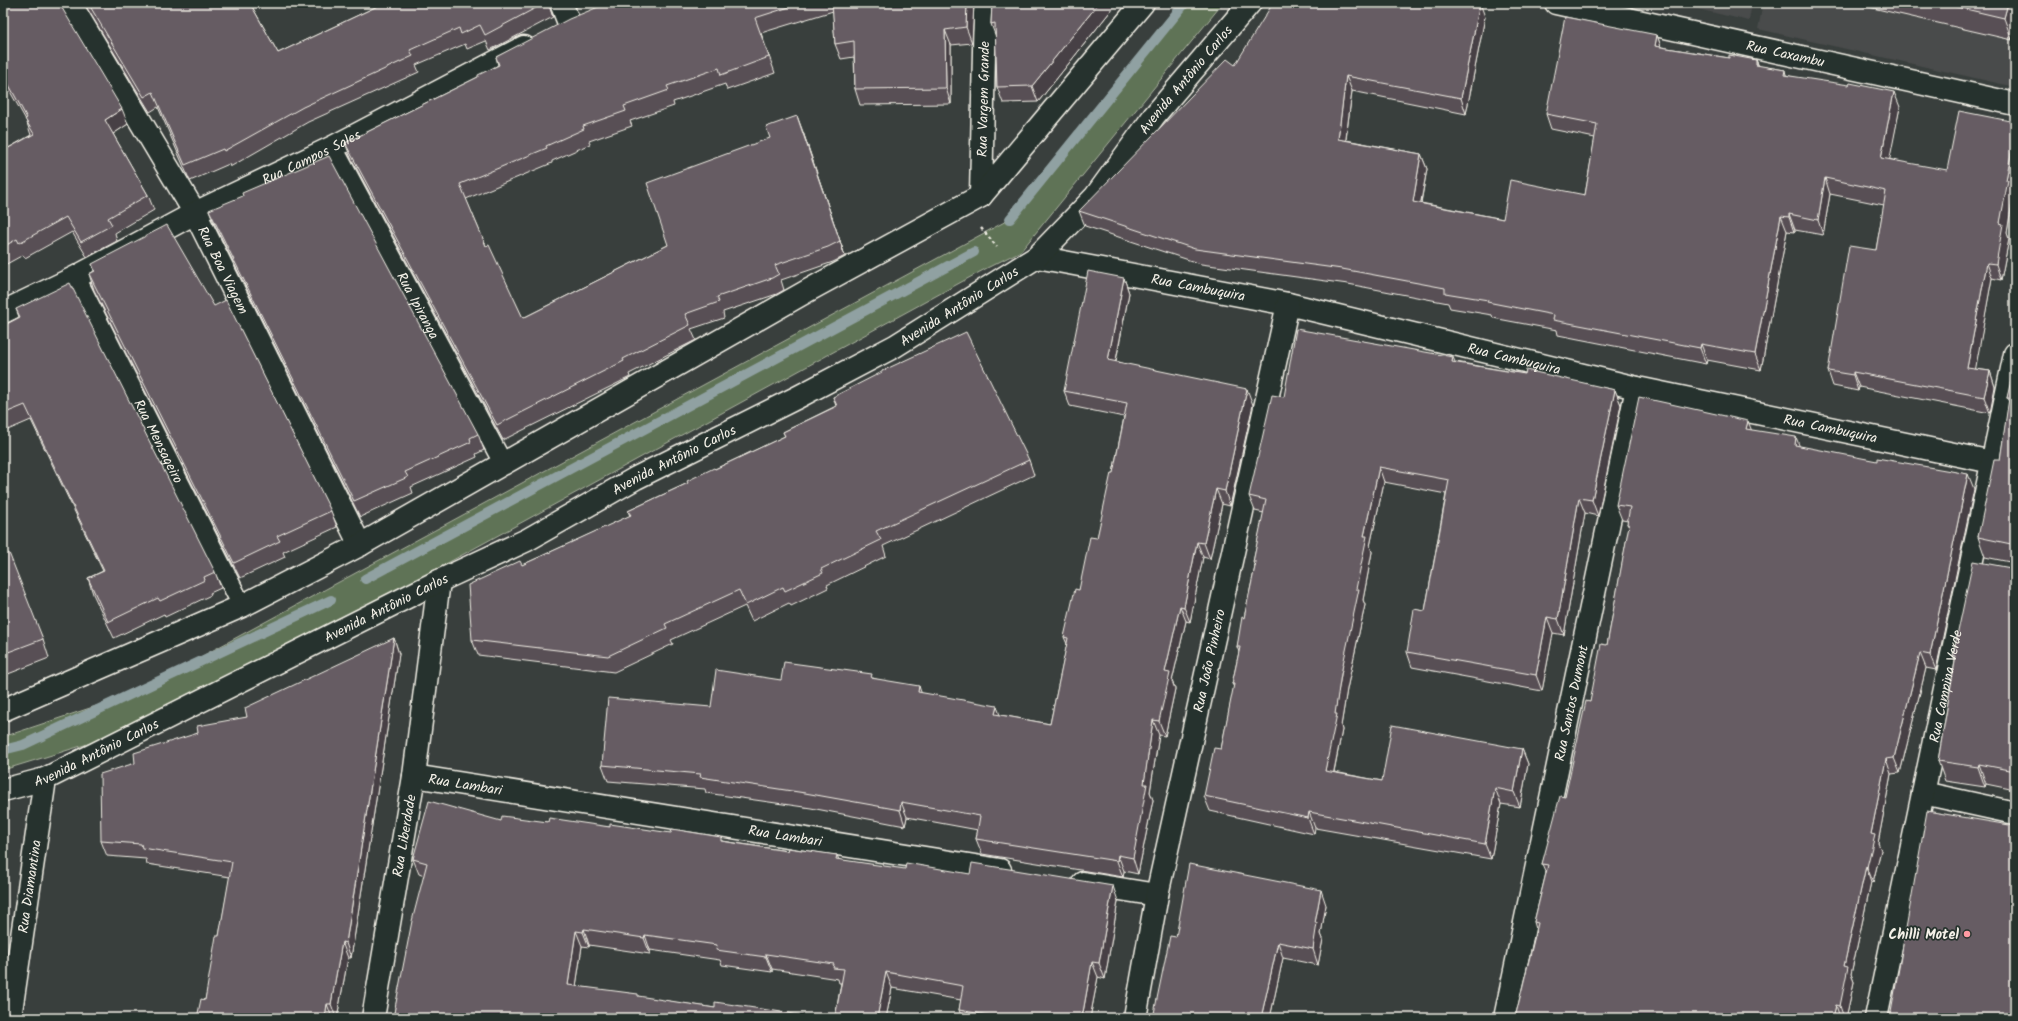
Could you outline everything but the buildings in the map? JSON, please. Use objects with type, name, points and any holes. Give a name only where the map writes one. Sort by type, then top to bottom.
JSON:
[{"type":"street","name":"Rua Boa Viagem","points":[[70,3],[195,212],[360,545]]},
{"type":"street","points":[[561,3],[569,24]]},
{"type":"street","name":"Rua Vargem Grande","points":[[972,201],[985,3]]},
{"type":"street","points":[[3,710],[242,606],[360,545],[504,465],[809,290],[972,201],[1143,3]]},
{"type":"street","name":"Avenida Antônio Carlos","points":[[3,790],[44,779],[439,581],[527,540],[636,478],[798,397],[895,346],[1037,257],[1095,197],[1154,116],[1250,3]]},
{"type":"street","name":"Rua Caxambu","points":[[1556,3],[2015,104]]},
{"type":"street","name":"Rua Campos Sales","points":[[3,312],[76,277],[195,212],[333,147],[545,36],[590,15]]},
{"type":"street","name":"Rua Cambuquira","points":[[1037,257],[1288,304],[1637,388],[1992,462]]},
{"type":"street","name":"Rua João Pinheiro","points":[[1135,1018],[1157,895],[1288,304]]},
{"type":"street","name":"Rua Campina Verde","points":[[1876,1018],[1970,566],[2014,363]]},
{"type":"street","name":"Rua Santos Dumont","points":[[1505,1018],[1637,388]]},
{"type":"street","points":[[1970,566],[1993,571]]},
{"type":"street","name":"Rua Liberdade","points":[[373,1018],[414,776],[439,581]]},
{"type":"street","name":"Rua Lambari","points":[[414,776],[1016,873]]},
{"type":"street","name":"Rua Diamantina","points":[[10,1018],[44,779]]},
{"type":"street","points":[[1923,793],[2015,813]]},
{"type":"street","points":[[1064,880],[1157,895]]},
{"type":"lane","name":"Rua Ipiranga","points":[[333,147],[504,465]]},
{"type":"lane","name":"Rua Mensageiro","points":[[76,277],[242,606]]},
{"type":"path","points":[[972,201],[1016,270]]},
{"type":"shaded area","points":[[1672,3],[1752,3],[1749,21]]},
{"type":"shaded area","points":[[1763,3],[2015,3],[2015,87],[1758,29]]},
{"type":"green space","points":[[1183,3],[1223,3],[1021,251],[987,268],[153,724],[3,770],[3,737],[132,694],[1010,219]]},
{"type":"waterway","points":[[1010,219],[1185,3]]},
{"type":"waterway","points":[[365,579],[974,252]]},
{"type":"waterway","points":[[3,750],[23,745],[331,600]]},
{"type":"place","name":"Chilli Motel","points":[[1967,934]]}]
